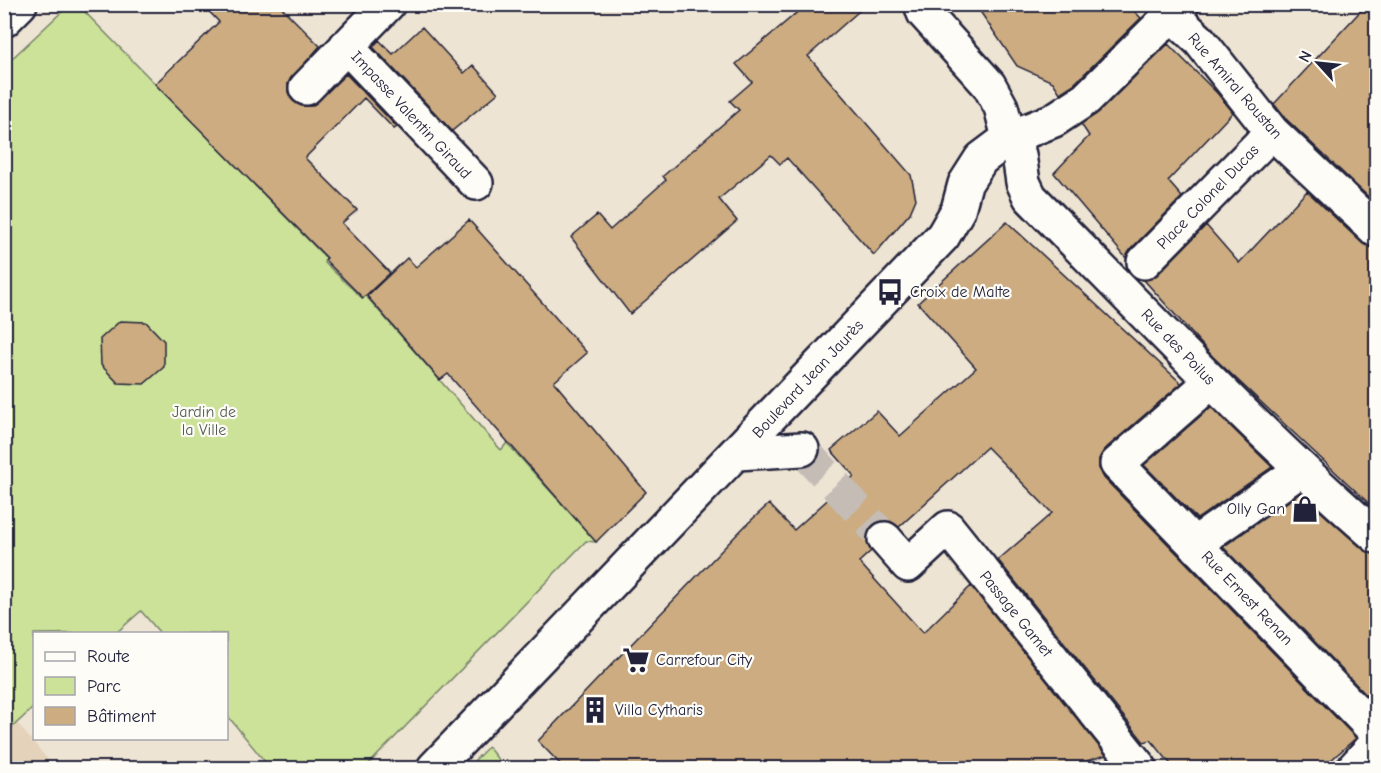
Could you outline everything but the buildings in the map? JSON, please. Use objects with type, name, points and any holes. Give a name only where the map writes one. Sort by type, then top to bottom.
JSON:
[{"type":"street","points":[[4,20],[20,4]]},
{"type":"street","points":[[306,88],[388,4]]},
{"type":"street","name":"Rue des Poilus","points":[[921,4],[924,13],[989,85],[1001,107],[1009,138],[1019,155],[1023,182],[1030,197],[1211,382],[1301,470],[1377,536]]},
{"type":"street","name":"Boulevard Jean Jaurès","points":[[434,768],[943,236],[957,210],[965,184],[981,159],[1009,138],[1054,120],[1086,99],[1177,10]]},
{"type":"street","name":"Rue Amiral Roustan","points":[[1177,10],[1272,132],[1377,230]]},
{"type":"street","name":"Impasse Valentin Giraud","points":[[346,46],[476,183]]},
{"type":"street","name":"Place Colonel Ducas","points":[[1144,262],[1272,132]]},
{"type":"street","name":"Rue Ernest Renan","points":[[1211,382],[1117,464],[1377,732]]},
{"type":"street","points":[[737,453],[802,449]]},
{"type":"street","points":[[1194,544],[1301,470]]},
{"type":"street","name":"Passage Gamet","points":[[885,539],[908,565],[948,528],[1140,768]]},
{"type":"street","points":[[1354,768],[1377,744]]},
{"type":"shaded area","points":[[17,723],[55,768],[5,768],[4,734]]},
{"type":"green space","name":"Jardin de la Ville","points":[[69,5],[78,5],[326,258],[324,262],[362,298],[365,295],[501,450],[507,443],[596,542],[586,541],[365,768],[270,768],[228,716],[228,632],[159,632],[141,611],[117,632],[33,632],[33,708],[5,734],[4,66]]},
{"type":"green space","points":[[488,747],[505,768],[467,768]]},
{"type":"tunnel","points":[[802,449],[885,539]]},
{"type":"place","name":"Croix de Malte","points":[[890,292]]},
{"type":"place","name":"Olly Gan","points":[[1305,509]]},
{"type":"place","name":"Carrefour City","points":[[636,660]]},
{"type":"place","name":"Villa Cytharis","points":[[595,710]]}]
